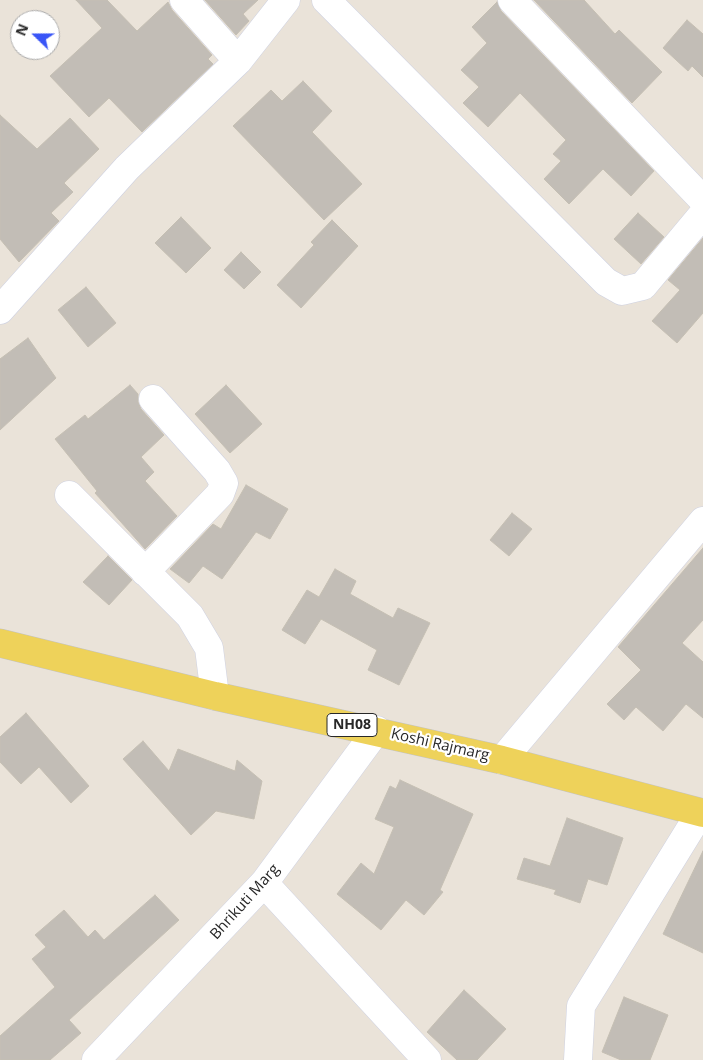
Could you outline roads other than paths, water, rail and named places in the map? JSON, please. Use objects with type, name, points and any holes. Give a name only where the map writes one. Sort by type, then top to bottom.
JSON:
[{"type":"main road","name":"Koshi Rajmarg","points":[[0,643],[214,696],[377,730],[502,760],[702,813]]},
{"type":"street","points":[[184,0],[238,62]]},
{"type":"street","points":[[0,310],[127,168],[238,62],[286,0]]},
{"type":"street","points":[[326,0],[606,282],[622,290],[643,286],[703,214]]},
{"type":"street","points":[[512,0],[703,200]]},
{"type":"street","points":[[145,572],[220,494],[224,483],[217,471],[153,399]]},
{"type":"street","points":[[69,495],[190,616],[209,648],[214,696]]},
{"type":"street","points":[[502,760],[703,521]]},
{"type":"street","name":"Bhrikuti Marg","points":[[96,1060],[264,883],[377,730]]},
{"type":"street","points":[[578,1060],[581,1006],[702,813]]},
{"type":"street","points":[[264,883],[426,1060]]}]
